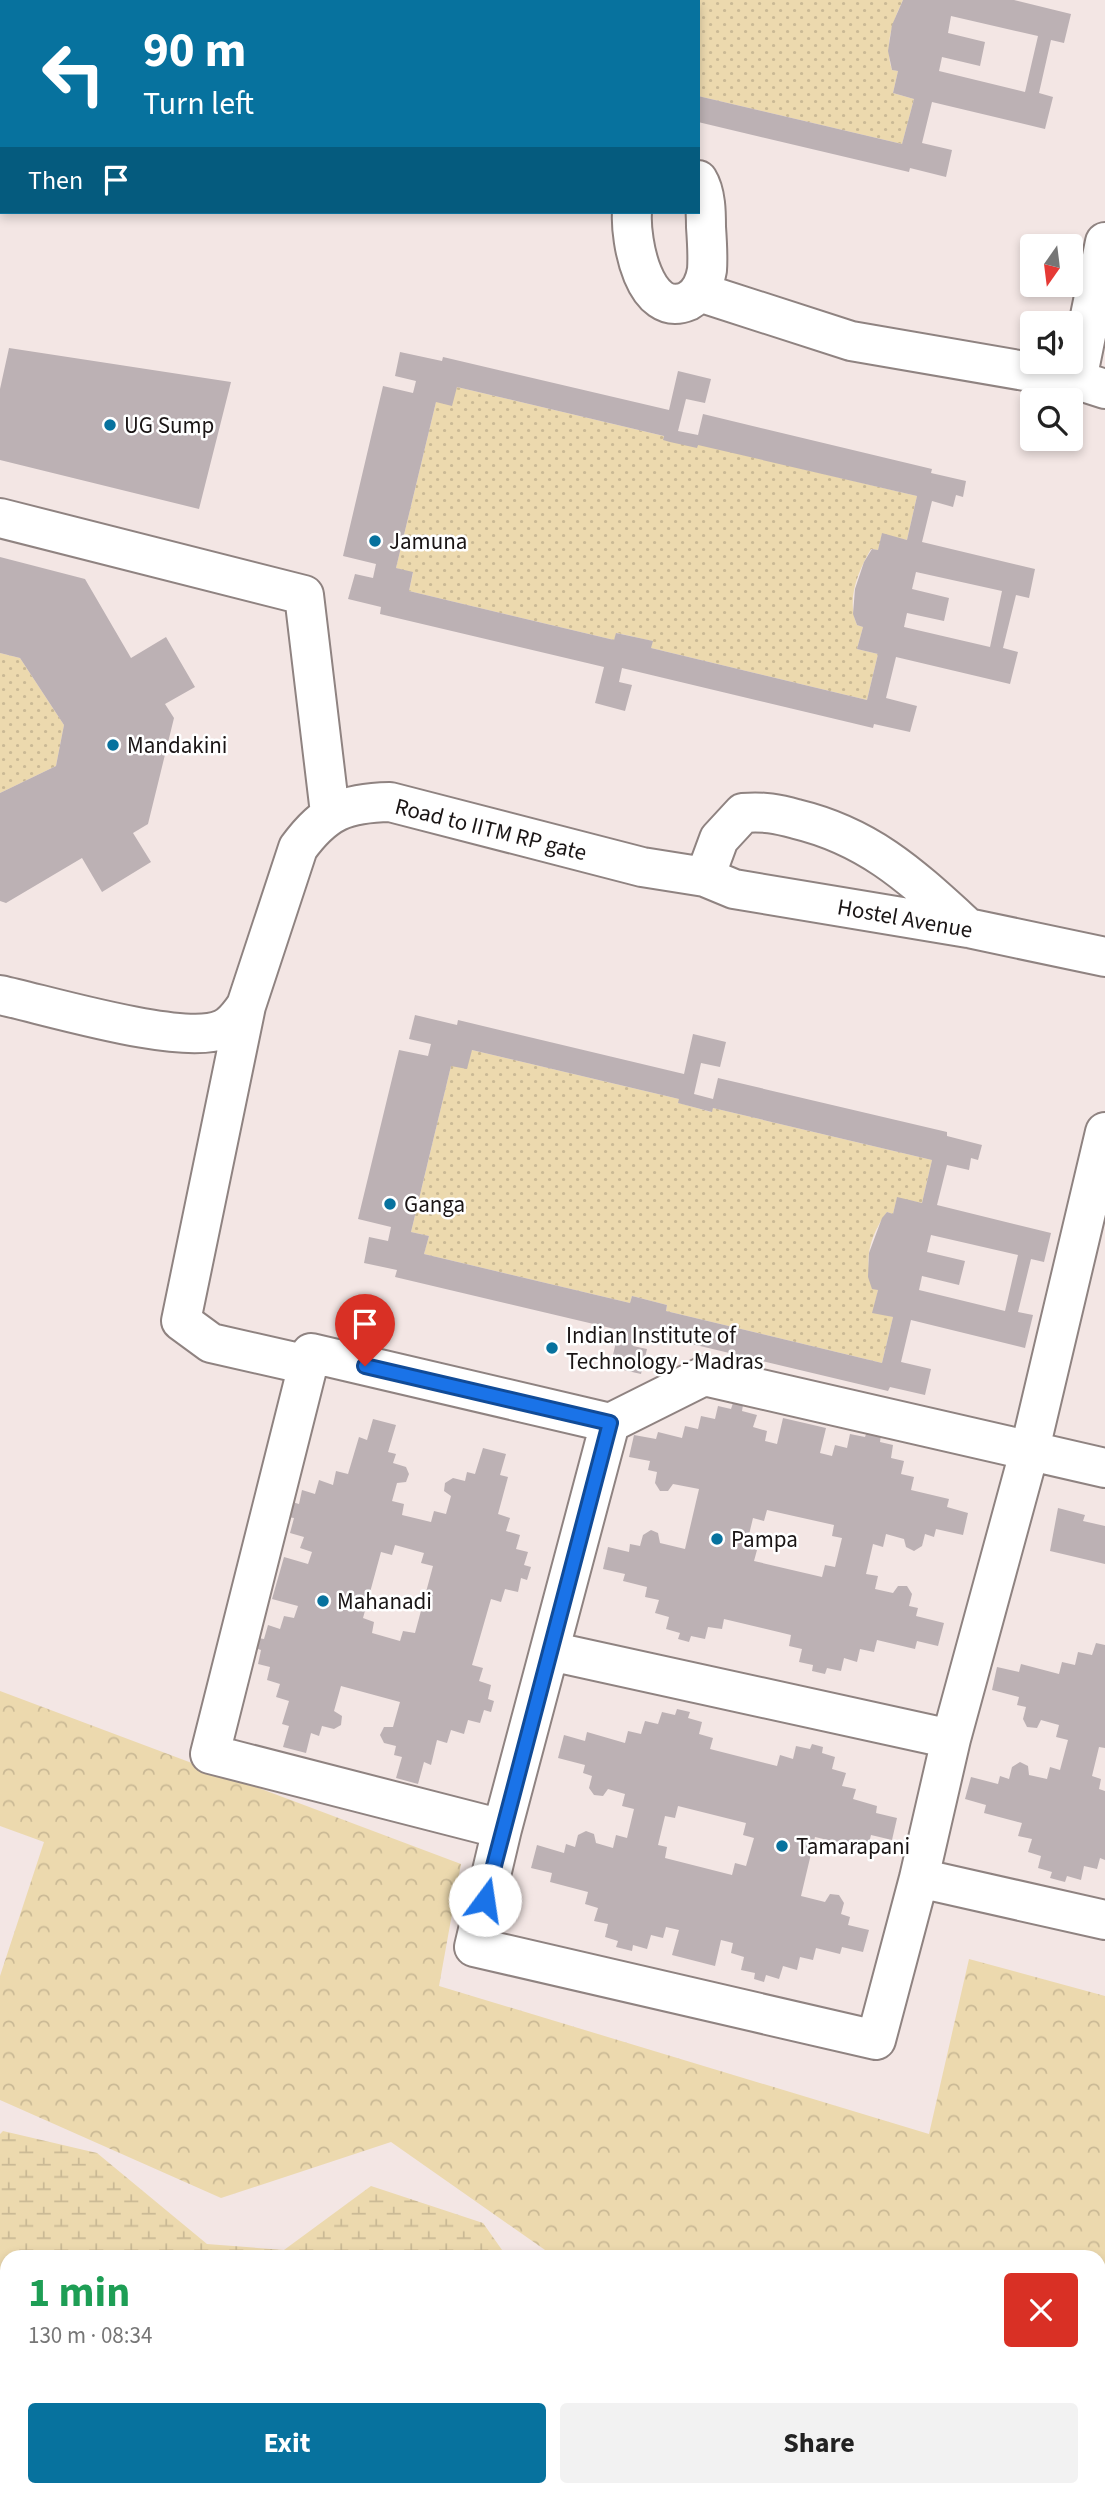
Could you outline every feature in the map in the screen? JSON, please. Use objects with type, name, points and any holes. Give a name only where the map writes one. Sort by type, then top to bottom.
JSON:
[{"type":"street","points":[[632,214],[633,246],[638,263],[657,295],[676,304],[690,300],[699,292],[707,272],[704,200],[700,187]]},
{"type":"street","points":[[699,292],[851,341],[1091,384],[1105,242]]},
{"type":"street","points":[[0,518],[304,595],[330,813]]},
{"type":"street","name":"Road to IITM RP gate","points":[[0,995],[190,1034],[223,1029],[235,1021],[246,1006],[298,848],[312,828],[330,813],[358,803],[390,802],[642,867],[705,877]]},
{"type":"street","points":[[705,877],[719,839],[743,813],[763,811],[817,824],[856,838],[897,864],[968,928]]},
{"type":"street","name":"Hostel Avenue","points":[[705,877],[734,890],[968,928],[1105,957]]},
{"type":"street","points":[[246,1006],[181,1321],[211,1343],[309,1359],[610,1423],[704,1376],[1105,1468]]},
{"type":"street","points":[[610,1423],[502,1829],[474,1947],[876,2040],[919,1878],[951,1739],[1030,1449],[1105,1132]]},
{"type":"street","points":[[309,1359],[210,1754],[502,1829]]},
{"type":"street","points":[[550,1651],[951,1739]]},
{"type":"street","points":[[919,1878],[1105,1920]]},
{"type":"green space","points":[[700,0],[903,0],[889,43],[892,70],[898,71],[893,93],[914,99],[902,144],[700,96]]},
{"type":"green space","points":[[457,387],[917,496],[907,540],[882,534],[878,550],[871,549],[855,586],[854,615],[857,625],[863,627],[857,649],[878,654],[867,700],[651,648],[652,641],[617,633],[614,640],[409,591],[413,573],[396,568],[436,402]]},
{"type":"green space","points":[[0,653],[20,658],[64,725],[56,766],[0,793]]},
{"type":"green space","points":[[472,1050],[679,1099],[679,1103],[711,1112],[713,1108],[932,1160],[922,1203],[897,1198],[893,1214],[887,1212],[881,1221],[869,1251],[869,1271],[878,1290],[873,1312],[893,1317],[882,1363],[666,1311],[667,1305],[632,1296],[630,1303],[424,1254],[429,1236],[411,1232],[451,1066]]},
{"type":"green space","points":[[0,1691],[461,1864],[439,1986],[929,2134],[969,1959],[1105,1996],[1105,2250],[545,2250],[391,2142],[221,2198],[0,2100],[0,1976],[44,1842],[0,1826]]},
{"type":"green space","points":[[3,2131],[97,2153],[207,2244],[284,2250],[0,2250],[0,2134]]},
{"type":"green space","points":[[371,2186],[483,2223],[502,2250],[284,2250]]},
{"type":"building","points":[[903,0],[1014,0],[1071,14],[1064,43],[1051,40],[1039,93],[1053,97],[1045,129],[932,102],[922,143],[952,150],[946,177],[910,168],[909,172],[700,122],[700,96],[902,144],[914,99],[893,93],[898,71],[892,70],[888,51],[892,25]],"holes":[[[951,16],[1038,36],[1025,92],[939,71],[942,57],[980,66],[985,42],[948,33]]]},
{"type":"building","name":"UG Sump","points":[[9,348],[231,382],[199,509],[0,460],[0,389]]},
{"type":"building","name":"Jamuna","points":[[400,352],[442,361],[443,357],[669,410],[678,371],[711,379],[705,403],[686,399],[678,431],[698,435],[703,414],[932,469],[931,473],[966,481],[963,497],[956,495],[953,507],[932,501],[922,542],[1035,569],[1029,598],[1016,595],[1003,648],[1018,652],[1010,684],[896,657],[886,698],[917,706],[910,732],[874,724],[873,728],[622,668],[619,682],[632,685],[625,711],[595,703],[604,667],[380,614],[381,607],[348,599],[355,574],[373,578],[376,564],[343,556],[383,386],[413,393],[416,381],[395,376]],"holes":[[[457,387],[664,436],[663,440],[670,442],[697,448],[698,445],[917,496],[907,540],[882,533],[878,550],[872,549],[864,562],[855,589],[853,614],[857,625],[863,627],[857,649],[878,654],[867,700],[651,648],[653,641],[616,633],[614,640],[409,591],[413,572],[396,568],[436,402],[452,406]],[[916,572],[1002,591],[990,647],[904,627],[907,613],[944,621],[949,598],[912,589]]]},
{"type":"building","name":"Mandakini","points":[[0,557],[85,579],[131,658],[166,637],[195,687],[165,704],[174,718],[148,824],[133,833],[151,862],[102,892],[82,858],[6,903],[0,901],[0,793],[56,766],[64,725],[20,658],[0,653]]},
{"type":"building","name":"Ganga","points":[[415,1015],[457,1025],[458,1020],[684,1074],[693,1034],[726,1042],[720,1067],[701,1063],[694,1094],[713,1099],[718,1078],[947,1132],[947,1136],[982,1145],[978,1160],[971,1158],[969,1170],[947,1165],[937,1205],[1051,1233],[1044,1262],[1031,1259],[1018,1312],[1033,1315],[1025,1348],[911,1320],[901,1362],[931,1369],[925,1395],[890,1387],[888,1391],[637,1331],[633,1346],[647,1349],[641,1374],[610,1367],[619,1330],[395,1277],[397,1270],[364,1263],[369,1237],[388,1241],[391,1227],[358,1219],[399,1050],[428,1056],[431,1044],[409,1039]],"holes":[[[472,1050],[679,1099],[678,1103],[712,1112],[713,1108],[932,1160],[922,1203],[897,1197],[893,1214],[887,1212],[882,1218],[869,1253],[868,1277],[872,1289],[878,1290],[872,1313],[893,1317],[882,1363],[666,1311],[667,1305],[632,1296],[630,1303],[424,1254],[429,1236],[411,1232],[451,1066],[467,1069]],[[931,1235],[1018,1255],[1005,1311],[919,1290],[922,1276],[959,1285],[965,1261],[927,1252]]]},
{"type":"building","name":"Pampa","points":[[733,1403],[743,1405],[742,1411],[757,1415],[753,1427],[767,1431],[765,1441],[777,1444],[783,1418],[826,1428],[820,1453],[832,1456],[835,1445],[847,1448],[850,1434],[865,1437],[867,1431],[881,1435],[880,1442],[893,1445],[891,1458],[904,1461],[901,1474],[914,1477],[911,1490],[949,1499],[947,1507],[968,1513],[963,1535],[936,1529],[934,1537],[925,1534],[922,1546],[914,1551],[906,1547],[904,1539],[886,1534],[883,1547],[873,1544],[866,1574],[878,1576],[875,1589],[893,1593],[898,1586],[907,1586],[912,1594],[909,1606],[918,1608],[916,1616],[944,1623],[938,1646],[917,1641],[915,1649],[877,1640],[874,1652],[860,1649],[857,1662],[844,1658],[841,1671],[827,1668],[825,1674],[812,1671],[813,1665],[799,1662],[802,1649],[789,1646],[791,1635],[724,1619],[722,1629],[708,1627],[705,1639],[691,1636],[689,1642],[678,1639],[680,1633],[666,1629],[669,1617],[655,1613],[659,1600],[645,1597],[647,1587],[623,1581],[625,1574],[603,1569],[608,1547],[629,1552],[630,1544],[640,1546],[643,1535],[651,1530],[658,1533],[660,1543],[685,1549],[699,1489],[673,1484],[668,1491],[660,1491],[655,1483],[657,1472],[648,1470],[650,1461],[629,1457],[634,1435],[656,1439],[658,1432],[682,1438],[685,1426],[698,1429],[701,1416],[715,1419],[718,1406],[731,1409]],"holes":[[[767,1510],[834,1525],[832,1536],[842,1538],[835,1567],[825,1565],[822,1577],[754,1561],[757,1550],[746,1547],[753,1518],[764,1521]]]},
{"type":"building","name":"Mahanadi","points":[[373,1419],[396,1425],[388,1452],[396,1454],[393,1463],[406,1467],[409,1474],[406,1482],[397,1483],[392,1501],[404,1504],[402,1515],[431,1522],[434,1511],[446,1514],[451,1496],[444,1491],[445,1483],[453,1478],[465,1481],[467,1472],[475,1474],[483,1448],[506,1454],[500,1475],[508,1477],[498,1514],[510,1518],[506,1531],[520,1535],[516,1549],[528,1552],[524,1565],[531,1567],[527,1580],[521,1578],[518,1592],[505,1589],[501,1602],[491,1599],[472,1665],[483,1668],[479,1681],[491,1685],[488,1699],[494,1701],[491,1712],[484,1710],[480,1723],[468,1720],[464,1734],[451,1730],[447,1743],[437,1740],[431,1765],[424,1762],[418,1784],[396,1778],[402,1757],[394,1755],[396,1746],[384,1743],[380,1735],[384,1727],[393,1727],[400,1702],[341,1686],[334,1711],[342,1716],[341,1725],[334,1729],[322,1726],[319,1736],[311,1733],[306,1753],[283,1747],[289,1726],[282,1724],[289,1701],[276,1697],[280,1684],[267,1680],[270,1667],[258,1664],[261,1650],[255,1648],[258,1638],[264,1639],[268,1625],[280,1629],[284,1616],[294,1618],[298,1606],[272,1599],[284,1557],[308,1564],[312,1552],[300,1548],[304,1537],[290,1533],[294,1518],[288,1517],[292,1502],[299,1504],[302,1490],[315,1494],[319,1480],[333,1485],[336,1471],[348,1474],[359,1437],[367,1440]],"holes":[[[395,1545],[424,1553],[421,1563],[433,1566],[415,1633],[403,1631],[400,1641],[372,1633],[374,1622],[363,1618],[381,1552],[392,1555]]]},
{"type":"building","points":[[1058,1508],[1085,1515],[1083,1521],[1105,1526],[1105,1564],[1050,1551]]},
{"type":"building","points":[[1096,1643],[1105,1645],[1105,1748],[1099,1747],[1092,1776],[1101,1779],[1099,1789],[1105,1791],[1105,1860],[1100,1858],[1097,1869],[1084,1866],[1081,1880],[1067,1876],[1065,1882],[1050,1878],[1052,1872],[1038,1868],[1041,1856],[1028,1852],[1032,1839],[1018,1836],[1022,1823],[984,1813],[986,1805],[965,1799],[971,1777],[998,1784],[1000,1776],[1009,1779],[1012,1767],[1020,1762],[1028,1766],[1029,1775],[1047,1779],[1050,1767],[1060,1770],[1068,1740],[1056,1737],[1059,1725],[1041,1720],[1037,1728],[1027,1727],[1023,1719],[1026,1707],[1017,1705],[1019,1697],[992,1690],[997,1667],[1019,1672],[1021,1664],[1059,1674],[1062,1662],[1075,1665],[1078,1652],[1092,1655]]},
{"type":"building","name":"Tamarapani","points":[[677,1709],[690,1712],[688,1718],[702,1722],[699,1734],[713,1738],[710,1749],[777,1766],[780,1755],[793,1759],[796,1746],[810,1749],[812,1744],[823,1747],[822,1753],[835,1757],[832,1769],[846,1773],[842,1786],[856,1789],[853,1799],[877,1806],[876,1813],[897,1818],[892,1840],[871,1835],[869,1843],[860,1841],[857,1852],[849,1856],[841,1853],[840,1843],[815,1837],[801,1896],[825,1902],[830,1894],[839,1895],[844,1903],[841,1914],[850,1917],[848,1925],[869,1930],[863,1952],[842,1947],[840,1954],[816,1948],[813,1960],[800,1957],[797,1970],[783,1966],[779,1979],[766,1975],[764,1982],[754,1979],[755,1973],[741,1970],[744,1957],[731,1953],[733,1943],[721,1940],[715,1966],[672,1955],[679,1930],[666,1927],[663,1938],[651,1935],[647,1949],[633,1945],[632,1951],[616,1947],[618,1941],[605,1937],[608,1924],[594,1921],[598,1908],[585,1904],[588,1892],[550,1882],[552,1873],[531,1868],[537,1845],[564,1853],[566,1844],[575,1847],[578,1835],[586,1831],[594,1834],[596,1843],[613,1848],[616,1835],[627,1838],[634,1809],[622,1806],[625,1794],[608,1789],[603,1796],[594,1795],[589,1788],[592,1776],[583,1773],[585,1765],[558,1758],[564,1735],[585,1741],[587,1732],[625,1743],[628,1731],[641,1734],[645,1721],[658,1724],[662,1712],[675,1715]],"holes":[[[678,1806],[746,1823],[743,1835],[754,1838],[746,1866],[735,1863],[732,1875],[665,1858],[667,1847],[658,1845],[665,1816],[675,1818]]]},
{"type":"place","name":"UG Sump","points":[[110,425]]},
{"type":"place","name":"Jamuna","points":[[375,541]]},
{"type":"place","name":"Mandakini","points":[[113,745]]},
{"type":"place","name":"Ganga","points":[[390,1204]]},
{"type":"place","name":"Indian Institute of Technology - Madras","points":[[552,1348]]},
{"type":"place","name":"Pampa","points":[[717,1539]]},
{"type":"place","name":"Mahanadi","points":[[323,1601]]},
{"type":"place","name":"Tamarapani","points":[[782,1846]]},
{"type":"route","points":[[365,1366],[610,1423],[485,1900]]}]
